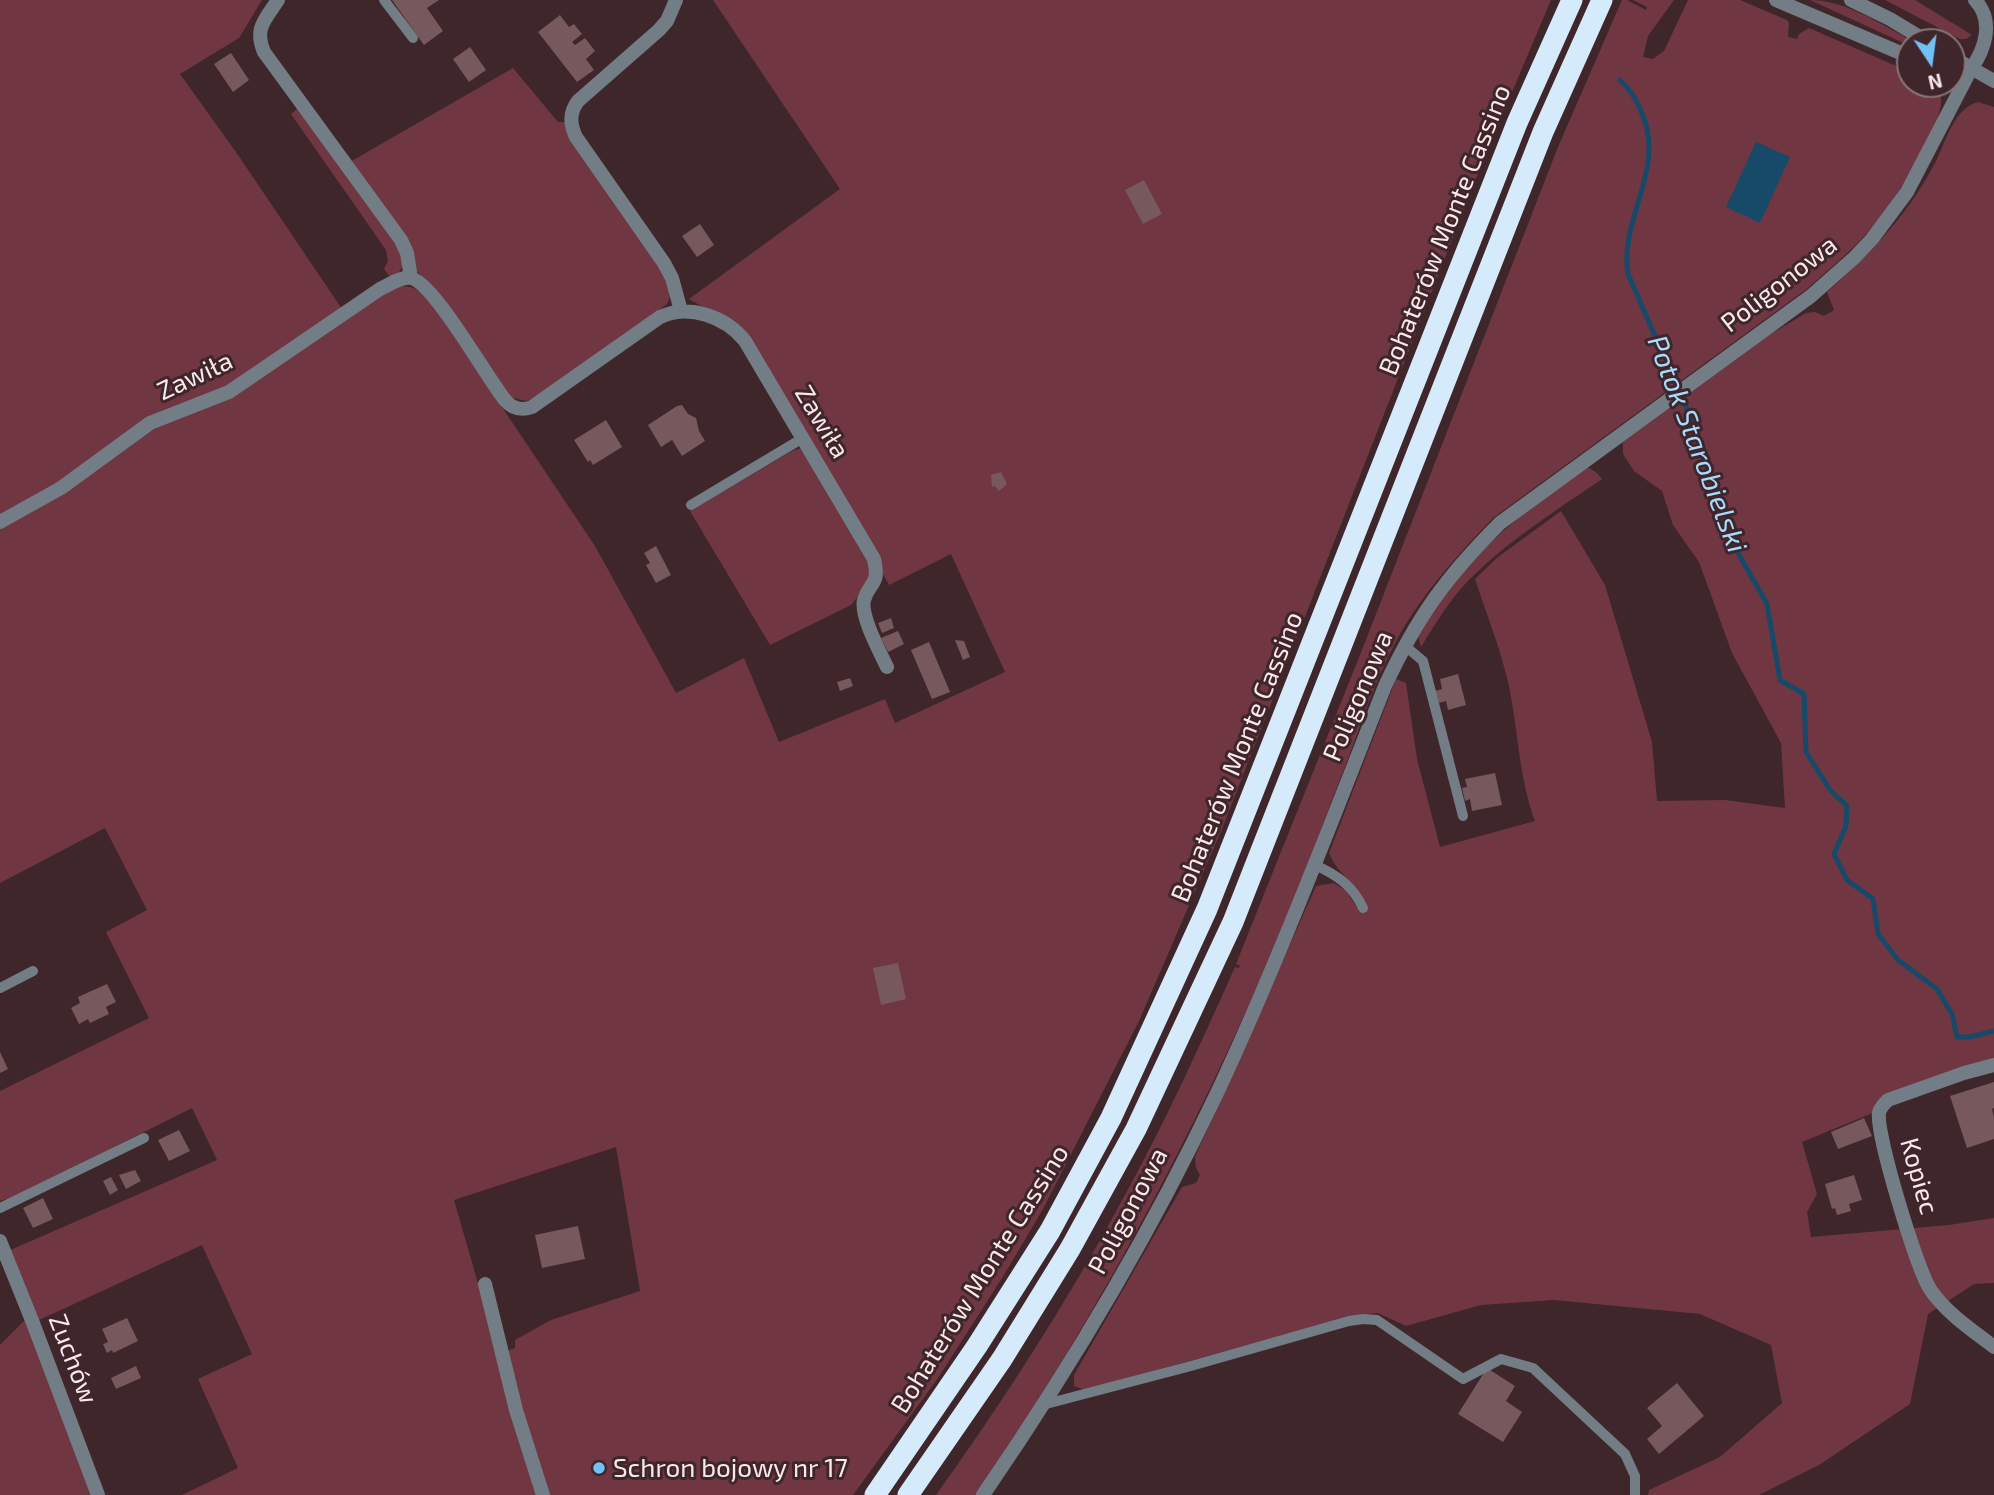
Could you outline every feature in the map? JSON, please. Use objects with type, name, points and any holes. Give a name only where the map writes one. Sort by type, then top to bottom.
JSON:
[{"type":"highway","name":"Bohaterów Monte Cassino","points":[[875,1495],[977,1346],[1042,1243],[1117,1106],[1207,909],[1517,123],[1572,0]]},
{"type":"highway","name":"Bohaterów Monte Cassino","points":[[908,1495],[1002,1359],[1070,1248],[1136,1129],[1233,922],[1538,145],[1571,65],[1602,0]]},
{"type":"street","points":[[278,0],[261,26],[260,41],[264,52],[401,240],[407,253],[411,278],[435,299],[493,385],[515,408],[532,407],[660,317],[681,310],[672,278],[664,263],[576,137],[571,117],[578,101],[659,30],[667,21],[676,0]]},
{"type":"street","points":[[1776,0],[1896,51]]},
{"type":"street","points":[[1851,0],[1905,28]]},
{"type":"street","name":"Poligonowa","points":[[984,1495],[1046,1404],[1137,1250],[1179,1171],[1269,978],[1385,686],[1404,645],[1440,589],[1462,561],[1500,523],[1811,296],[1872,239],[1922,167],[1983,50],[1990,29],[1988,15],[1975,0]]},
{"type":"street","points":[[1966,66],[1994,81]]},
{"type":"street","points":[[1966,68],[1971,69]]},
{"type":"street","name":"Zawiła","points":[[0,522],[61,488],[150,423],[229,392],[380,289],[403,278],[411,278]]},
{"type":"street","name":"Zawiła","points":[[681,310],[720,320],[738,332],[874,559],[876,580],[867,594],[864,607],[887,667]]},
{"type":"street","name":"Kopiec","points":[[1994,1065],[1888,1100],[1882,1105],[1880,1113],[1881,1134],[1920,1269],[1940,1301],[1994,1347]]},
{"type":"street","name":"Zuchów","points":[[0,1241],[98,1495]]},
{"type":"street","points":[[485,1284],[516,1410],[543,1495]]},
{"type":"lane","points":[[384,0],[413,38]]},
{"type":"lane","points":[[691,505],[803,438]]},
{"type":"lane","points":[[1404,645],[1423,661],[1463,816]]},
{"type":"lane","points":[[1315,865],[1336,874],[1345,882],[1363,908]]},
{"type":"lane","points":[[0,988],[33,971]]},
{"type":"lane","points":[[0,1208],[144,1138]]},
{"type":"lane","points":[[1046,1404],[1349,1321],[1377,1320],[1463,1379],[1502,1359],[1533,1368],[1625,1454],[1635,1476],[1635,1495]]},
{"type":"shaded area","points":[[0,0],[262,0],[239,38],[180,74],[342,309],[228,388],[89,464],[0,517]]},
{"type":"shaded area","points":[[713,0],[1551,0],[1484,158],[1222,829],[1139,1021],[1043,1209],[1004,1275],[938,1378],[853,1495],[547,1495],[506,1351],[515,1348],[515,1340],[551,1320],[640,1291],[616,1147],[454,1200],[539,1495],[182,1495],[238,1468],[198,1379],[252,1354],[202,1245],[37,1321],[8,1251],[217,1160],[192,1108],[16,1196],[0,1201],[0,1091],[149,1018],[106,932],[147,910],[105,828],[0,883],[0,526],[132,439],[176,417],[394,287],[406,286],[419,291],[431,301],[595,546],[676,693],[744,658],[779,742],[885,699],[895,723],[1005,672],[951,554],[889,585],[745,331],[689,299],[840,189]]},
{"type":"shaded area","points":[[1622,0],[1646,10],[1647,7],[1633,0],[1674,0],[1648,36],[1643,57],[1653,59],[1664,51],[1688,0],[1740,0],[1787,20],[1788,37],[1797,39],[1799,34],[1809,28],[1896,66],[1896,98],[1941,98],[1937,120],[1911,172],[1889,205],[1854,247],[1808,288],[1493,518],[1420,603],[1391,650],[1375,686],[1305,871],[1229,1049],[1129,1245],[1056,1372],[976,1495],[936,1495],[1000,1403],[1089,1260],[1168,1112],[1235,967],[1240,966],[1236,964],[1558,147]]},
{"type":"shaded area","points":[[1810,0],[1837,4],[1877,21],[1896,32],[1896,40]]},
{"type":"shaded area","points":[[1885,0],[1915,0],[1961,28],[1939,28]]},
{"type":"shaded area","points":[[513,68],[558,122],[565,122],[660,265],[669,284],[670,294],[667,304],[526,401],[510,397],[438,294],[416,270],[350,162]]},
{"type":"shaded area","points":[[1978,102],[1994,107],[1994,1062],[1886,1097],[1875,1103],[1875,1112],[1802,1142],[1817,1194],[1807,1212],[1811,1237],[1949,1225],[1994,1218],[1994,1283],[1974,1284],[1928,1314],[1910,1404],[1819,1465],[1759,1495],[1648,1495],[1649,1490],[1720,1457],[1782,1403],[1771,1345],[1700,1314],[1554,1300],[1481,1305],[1406,1326],[1378,1313],[1348,1317],[1085,1390],[1074,1386],[1074,1375],[1182,1187],[1196,1183],[1200,1175],[1195,1157],[1316,886],[1334,883],[1346,891],[1360,912],[1368,908],[1359,892],[1337,868],[1329,853],[1396,679],[1406,683],[1417,759],[1440,847],[1535,821],[1525,788],[1508,682],[1475,579],[1498,557],[1561,511],[1605,585],[1652,742],[1657,801],[1725,800],[1785,808],[1781,743],[1732,653],[1699,562],[1673,525],[1662,491],[1634,471],[1623,454],[1623,442],[1771,334],[1806,313],[1815,312],[1824,316],[1834,310],[1827,292],[1873,248],[1902,215],[1926,180],[1957,118],[1970,105]]},
{"type":"shaded area","points":[[297,109],[398,242],[404,264],[399,272],[390,277],[384,269],[388,261],[386,250],[291,114]]},
{"type":"shaded area","points":[[802,448],[869,561],[871,580],[851,605],[770,645],[690,511],[792,451]]},
{"type":"shaded area","points":[[1588,467],[1602,479],[1521,535],[1476,573],[1453,599],[1421,647],[1418,636],[1468,566],[1510,525]]},
{"type":"shaded area","points":[[26,1319],[94,1495],[0,1495],[0,1345]]},
{"type":"water","points":[[1756,142],[1790,157],[1760,223],[1726,207]]},
{"type":"building","points":[[392,0],[439,0],[427,8],[443,31],[424,45]]},
{"type":"building","points":[[560,15],[569,27],[574,24],[582,34],[572,42],[575,45],[585,38],[595,51],[586,59],[594,70],[577,82],[538,32]]},
{"type":"building","points":[[470,47],[486,70],[469,82],[453,59]]},
{"type":"building","points":[[231,53],[249,80],[233,92],[214,64]]},
{"type":"building","points":[[1144,180],[1162,214],[1143,224],[1125,190]]},
{"type":"building","points":[[700,224],[714,245],[697,257],[682,236]]},
{"type":"building","points":[[682,405],[688,414],[696,418],[705,441],[682,456],[672,440],[661,447],[648,425]]},
{"type":"building","points":[[606,420],[622,447],[593,465],[590,460],[588,462],[574,440]]},
{"type":"building","points":[[1001,472],[1007,484],[999,491],[995,486],[992,487],[991,475]]},
{"type":"building","points":[[656,546],[671,575],[656,583],[646,565],[650,563],[644,553]]},
{"type":"building","points":[[891,618],[894,628],[882,633],[878,623]]},
{"type":"building","points":[[898,631],[904,644],[888,652],[881,638]]},
{"type":"building","points":[[955,640],[964,641],[970,657],[963,660]]},
{"type":"building","points":[[929,642],[950,692],[932,699],[911,650]]},
{"type":"building","points":[[1458,674],[1466,705],[1448,710],[1446,701],[1439,703],[1435,691],[1442,689],[1440,679]]},
{"type":"building","points":[[850,678],[853,686],[840,691],[837,682]]},
{"type":"building","points":[[1495,773],[1502,805],[1472,811],[1470,799],[1465,801],[1462,788],[1467,787],[1465,779]]},
{"type":"building","points":[[898,963],[906,999],[881,1005],[873,968]]},
{"type":"building","points":[[107,984],[116,1002],[106,1007],[109,1014],[90,1023],[88,1019],[79,1024],[71,1008],[80,1003],[78,997]]},
{"type":"building","points":[[0,1052],[8,1069],[0,1073]]},
{"type":"building","points":[[1994,1082],[1994,1139],[1967,1148],[1950,1096]]},
{"type":"building","points":[[1864,1118],[1872,1136],[1838,1149],[1831,1132]]},
{"type":"building","points":[[179,1130],[190,1151],[169,1161],[158,1140]]},
{"type":"building","points":[[135,1170],[141,1181],[126,1189],[119,1175]]},
{"type":"building","points":[[1854,1175],[1862,1200],[1849,1204],[1851,1211],[1837,1215],[1835,1208],[1832,1209],[1825,1184]]},
{"type":"building","points":[[111,1177],[118,1190],[110,1195],[103,1181]]},
{"type":"building","points":[[43,1198],[53,1219],[33,1228],[23,1208]]},
{"type":"building","points":[[578,1226],[585,1259],[542,1268],[535,1235]]},
{"type":"building","points":[[127,1318],[138,1341],[113,1353],[112,1350],[107,1353],[103,1344],[108,1342],[102,1329]]},
{"type":"building","points":[[136,1366],[141,1378],[116,1389],[111,1378]]},
{"type":"building","points":[[1487,1368],[1515,1386],[1506,1401],[1522,1412],[1503,1442],[1458,1414]]},
{"type":"building","points":[[1677,1383],[1704,1416],[1659,1454],[1647,1439],[1662,1426],[1647,1408]]},
{"type":"building","name":"Schron bojowy nr 17","points":[[599,1460],[607,1466],[600,1476],[592,1471]]},
{"type":"waterway","name":"Potok Starobielski","points":[[1620,80],[1637,101],[1643,116],[1649,156],[1630,234],[1628,274],[1692,421],[1728,535],[1767,604],[1780,680],[1804,694],[1806,752],[1830,790],[1847,806],[1846,826],[1834,854],[1847,880],[1873,899],[1878,934],[1898,960],[1937,989],[1952,1014],[1957,1037],[1994,1031]]},
{"type":"place","name":"Schron bojowy nr 17","points":[[599,1468]]}]
